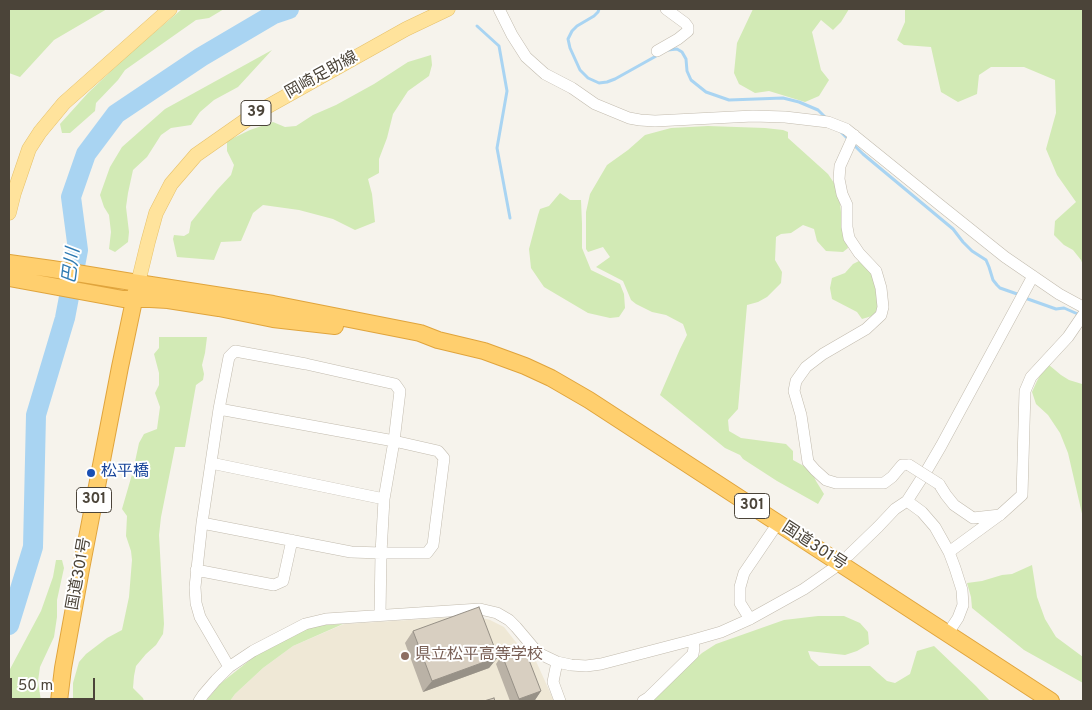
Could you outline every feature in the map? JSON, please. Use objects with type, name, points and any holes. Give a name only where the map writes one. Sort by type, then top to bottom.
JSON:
[{"type":"highway","name":"国道301号","points":[[9,263],[273,304],[420,333],[438,340],[484,351],[525,366],[552,378],[589,400],[1051,701]]},
{"type":"highway","name":"国道301号","points":[[9,278],[129,299],[168,300],[274,319],[355,328],[425,340],[438,340]]},
{"type":"highway","name":"国道301号","points":[[59,701],[81,569],[120,367],[132,282]]},
{"type":"main road","points":[[9,213],[29,149],[40,132],[64,103],[170,9]]},
{"type":"main road","name":"岡崎足助線","points":[[132,282],[148,242],[156,213],[171,184],[196,155],[256,113],[406,28],[448,9]]},
{"type":"street","points":[[499,9],[526,57],[545,74],[572,88],[595,104],[629,118],[654,121],[753,116],[785,117],[828,122],[841,126],[1005,257],[1059,294],[1083,307]]},
{"type":"street","points":[[657,51],[688,31],[685,23],[666,9]]},
{"type":"street","points":[[854,135],[840,166],[839,179],[842,194],[847,205],[847,227],[849,238],[859,253],[876,271],[881,288],[883,307],[881,316],[866,329],[823,354],[806,367],[796,381],[794,391],[801,415],[808,462],[826,480],[836,483],[884,483],[902,465],[909,465],[939,484],[954,505],[973,518],[1001,514]]},
{"type":"street","points":[[849,555],[895,509],[906,501],[927,470],[1033,276]]},
{"type":"street","points":[[949,552],[1001,514],[1022,495],[1025,391],[1031,377],[1068,337],[1083,315]]},
{"type":"street","points":[[229,667],[200,617],[196,603],[195,587],[202,523],[219,409],[229,357],[235,351],[395,384],[400,392],[384,499],[380,616]]},
{"type":"street","points":[[202,523],[351,552],[427,552],[433,544],[444,458],[438,451],[394,441],[219,409]]},
{"type":"street","points":[[211,463],[384,499]]},
{"type":"street","points":[[906,501],[922,512],[934,528],[949,552],[955,568],[962,590],[963,605],[958,618],[948,633]]},
{"type":"street","points":[[750,619],[740,603],[740,587],[744,573],[778,523]]},
{"type":"street","points":[[196,570],[274,586],[283,581],[292,540]]},
{"type":"street","points":[[199,701],[229,667],[253,651],[305,624],[326,619],[480,609],[497,613],[509,620],[538,653],[556,662],[586,666],[601,664],[721,632],[750,619],[804,589],[834,568]]},
{"type":"street","points":[[643,701],[693,654],[693,640]]},
{"type":"street","points":[[556,662],[553,682],[560,701]]},
{"type":"shaded area","name":"県立松平高等学校","points":[[474,616],[490,620],[504,627],[515,641],[535,659],[554,701],[230,701],[263,668],[293,646],[344,624]]},
{"type":"green space","points":[[9,9],[107,9],[54,40],[20,77],[9,73]]},
{"type":"green space","points":[[182,9],[224,9],[209,18],[196,20],[125,70],[96,103],[95,111],[70,133],[62,133],[60,124],[88,93],[129,54]]},
{"type":"green space","points":[[753,9],[849,9],[841,22],[833,30],[821,20],[812,32],[821,70],[829,80],[819,96],[805,102],[769,91],[755,93],[739,84],[734,73],[737,43]]},
{"type":"green space","points":[[902,9],[1083,9],[1083,265],[1073,250],[1064,245],[1054,235],[1055,221],[1076,202],[1057,175],[1046,149],[1056,113],[1055,80],[1024,67],[991,67],[979,75],[977,94],[958,102],[941,92],[931,47],[904,45],[897,40],[905,22],[905,10]]},
{"type":"green space","points":[[272,50],[238,87],[214,100],[200,112],[191,125],[171,128],[161,135],[147,157],[133,170],[126,207],[129,232],[128,242],[115,252],[109,249],[111,232],[109,215],[100,195],[110,167],[122,147],[165,109]]},
{"type":"green space","points":[[431,55],[432,65],[429,76],[408,91],[393,114],[379,159],[379,173],[368,179],[372,194],[375,222],[355,230],[333,219],[299,210],[263,205],[253,213],[241,241],[221,242],[214,260],[177,257],[173,239],[174,235],[184,236],[189,233],[191,222],[231,175],[234,165],[227,151],[227,141],[273,122],[285,127],[296,126],[313,115],[336,105],[374,84],[408,62]]},
{"type":"green space","points":[[708,126],[765,128],[788,132],[788,138],[828,174],[834,183],[840,203],[843,230],[848,248],[843,252],[826,251],[817,241],[814,229],[803,225],[791,233],[781,234],[776,237],[775,260],[782,272],[781,283],[767,297],[747,305],[738,409],[728,420],[729,431],[741,438],[786,444],[793,451],[793,460],[811,470],[824,494],[818,504],[777,481],[743,459],[740,455],[725,448],[660,395],[687,335],[683,324],[666,315],[652,312],[636,304],[631,300],[623,281],[596,267],[610,257],[603,247],[588,252],[586,249],[586,212],[590,194],[607,165],[645,135],[671,128]]},
{"type":"green space","points":[[560,193],[570,200],[581,200],[582,248],[591,270],[620,284],[624,294],[625,308],[619,317],[610,318],[588,313],[544,287],[531,268],[529,249],[540,209],[549,206]]},
{"type":"green space","points":[[861,260],[872,273],[877,288],[879,309],[872,316],[862,319],[857,312],[832,299],[830,288],[832,278],[845,273],[853,264]]},
{"type":"green space","points":[[159,337],[207,337],[202,365],[203,380],[196,385],[185,447],[175,447],[161,517],[159,535],[163,634],[156,645],[136,666],[133,688],[144,701],[73,701],[73,683],[79,662],[86,654],[107,638],[122,630],[129,597],[132,560],[126,536],[127,516],[122,509],[139,443],[144,434],[157,429],[160,407],[155,393],[159,385],[159,373],[154,354],[159,348]]},
{"type":"green space","points":[[1049,365],[1069,380],[1083,385],[1083,518],[1068,453],[1060,433],[1048,415],[1036,404],[1032,392],[1043,370]]},
{"type":"green space","points":[[56,560],[62,560],[64,568],[57,600],[54,637],[40,667],[38,681],[41,701],[9,701],[9,671],[41,611],[53,577]]},
{"type":"green space","points":[[1032,565],[1037,597],[1045,619],[1056,637],[1083,657],[1083,683],[1024,650],[972,608],[967,583],[1012,574]]},
{"type":"green space","points":[[818,616],[844,616],[860,623],[868,632],[869,644],[845,655],[808,651],[811,659],[819,666],[870,666],[887,681],[895,683],[910,674],[917,651],[934,646],[990,701],[649,701],[702,653],[716,644],[784,620]]},
{"type":"green space","points":[[343,624],[293,646],[263,668],[230,701],[206,701],[221,683],[255,656],[304,629]]},
{"type":"building","points":[[479,607],[498,657],[432,681],[413,631]]},
{"type":"building","points":[[524,647],[541,691],[519,699],[502,655]]},
{"type":"building","points":[[494,698],[495,701],[484,701]]},
{"type":"waterway","name":"巴川","points":[[9,625],[33,547],[36,415],[65,318],[78,250],[71,197],[86,154],[116,114],[201,57],[274,14],[289,9]]},
{"type":"waterway","points":[[599,9],[594,16],[577,26],[568,39],[580,70],[588,78],[599,83],[607,82],[658,55]]},
{"type":"waterway","points":[[477,26],[499,46],[507,91],[497,148],[510,218]]},
{"type":"waterway","points":[[668,50],[677,49],[682,52],[686,59],[687,71],[691,80],[706,92],[729,100],[783,98],[818,110],[826,118]]},
{"type":"waterway","points":[[840,131],[863,154],[953,229],[972,251],[986,260],[993,280],[1000,288],[1020,295]]},
{"type":"waterway","points":[[1025,298],[1056,309],[1064,308],[1080,315]]},
{"type":"place","name":"松平橋","points":[[91,473]]},
{"type":"place","name":"県立松平高等学校","points":[[405,656]]}]
